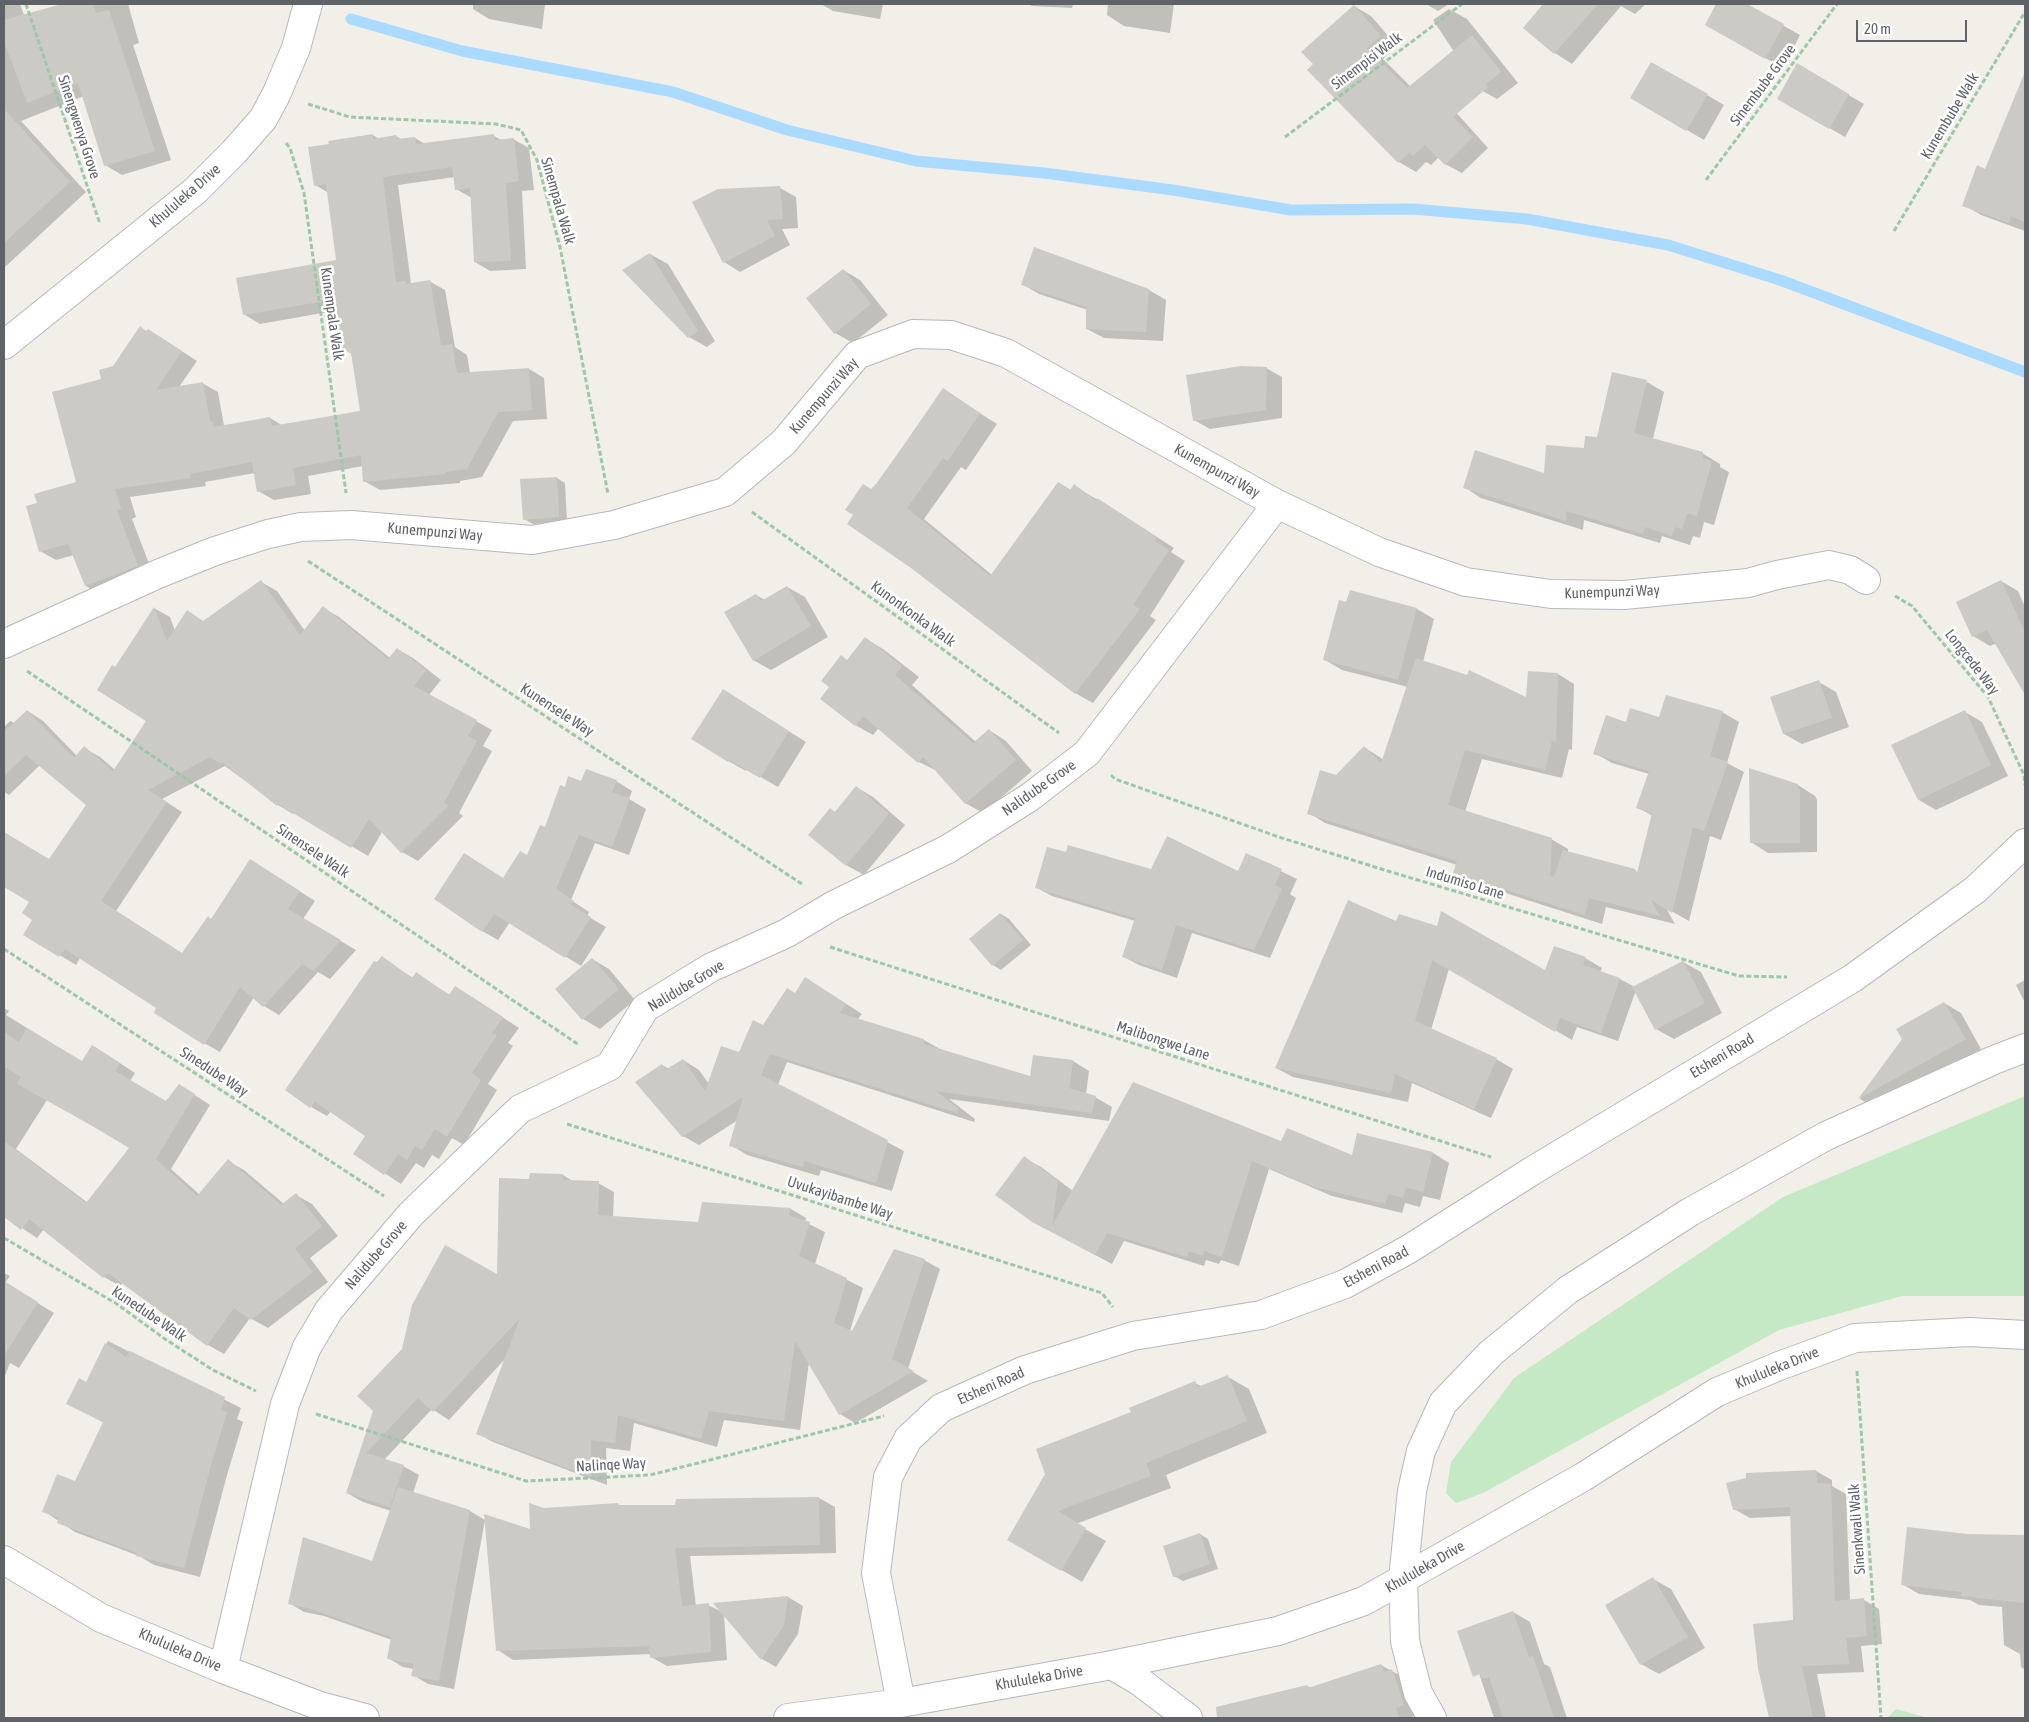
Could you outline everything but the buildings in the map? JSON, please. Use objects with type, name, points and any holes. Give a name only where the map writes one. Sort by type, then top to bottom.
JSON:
[{"type":"street","name":"Khululeka Drive","points":[[4,345],[195,191],[234,152],[263,119],[276,95],[296,48],[308,4]]},
{"type":"street","name":"Kunempunzi Way","points":[[4,644],[158,574],[268,534],[319,525],[351,524],[532,540],[614,525],[725,492],[784,442],[857,355],[913,334],[950,335],[1006,353],[1277,504],[1378,552],[1466,582],[1551,594],[1624,595],[1748,583],[1777,575],[1829,565],[1850,570],[1866,580]]},
{"type":"street","name":"Nalidube Grove","points":[[223,1669],[285,1404],[307,1348],[329,1310],[411,1214],[520,1109],[610,1066],[645,1008],[710,968],[787,933],[834,905],[948,849],[1030,797],[1087,753],[1277,504]]},
{"type":"street","name":"Etsheni Road","points":[[901,1703],[876,1573],[888,1477],[908,1439],[942,1408],[1025,1370],[1134,1336],[1261,1315],[1346,1284],[1409,1249],[1532,1170],[1853,978],[1975,890],[2025,843]]},
{"type":"street","points":[[1432,1718],[1418,1693],[1405,1641],[1404,1579],[1412,1491],[1421,1451],[1443,1403],[1491,1353],[1568,1290],[1690,1212],[1826,1136],[1994,1060],[2025,1048]]},
{"type":"street","name":"Khululeka Drive","points":[[788,1718],[901,1703],[1112,1665],[1278,1631],[1364,1602],[1583,1477],[1717,1392],[1779,1366],[1855,1338],[1970,1332],[2025,1335]]},
{"type":"street","name":"Khululeka Drive","points":[[4,1560],[101,1618],[223,1669],[320,1706],[365,1718]]},
{"type":"street","points":[[1112,1665],[1139,1681],[1188,1718]]},
{"type":"path","name":"Sinengwenya Grove","points":[[26,4],[111,258]]},
{"type":"path","name":"Sinempisi Walk","points":[[1285,136],[1462,4]]},
{"type":"path","name":"Sinembube Grove","points":[[1706,180],[1837,4]]},
{"type":"path","name":"Kunembube Walk","points":[[1894,231],[2025,12]]},
{"type":"path","name":"Sinempala Walk","points":[[276,95],[350,117],[496,124],[521,130],[537,160],[560,248],[614,525]]},
{"type":"path","name":"Kunempala Walk","points":[[263,119],[290,148],[304,193],[351,524]]},
{"type":"path","name":"Kunonkonka Walk","points":[[725,492],[1087,753]]},
{"type":"path","name":"Kunensele Way","points":[[268,534],[834,905]]},
{"type":"path","name":"Longcede Way","points":[[1866,580],[1912,606],[1988,697],[2024,775],[2025,785]]},
{"type":"path","name":"Sinensele Walk","points":[[20,666],[610,1066]]},
{"type":"path","name":"Indumiso Lane","points":[[1087,753],[1115,779],[1276,836],[1363,864],[1739,976],[1796,977]]},
{"type":"path","name":"Malibongwe Lane","points":[[787,933],[1532,1170]]},
{"type":"path","name":"Sinedube Way","points":[[4,949],[411,1214]]},
{"type":"path","name":"Uvukayibambe Way","points":[[520,1109],[1102,1293],[1134,1336]]},
{"type":"path","name":"Kunedube Walk","points":[[4,1238],[117,1304],[165,1339],[213,1370],[285,1404]]},
{"type":"path","name":"Sinenkwali Walk","points":[[1855,1338],[1881,1718]]},
{"type":"path","name":"Nalinqe Way","points":[[285,1404],[526,1480],[650,1475],[888,1416]]},
{"type":"green space","points":[[2025,1096],[2025,1296],[1902,1296],[1779,1330],[1483,1493],[1456,1503],[1446,1493],[1451,1462],[1514,1378],[1783,1197]]},
{"type":"green space","points":[[1896,1709],[1928,1718],[1887,1718]]},
{"type":"waterway","points":[[351,19],[462,51],[673,92],[787,130],[916,161],[1044,173],[1173,190],[1291,210],[1413,209],[1527,219],[1668,245],[1780,280],[2025,372]]}]
